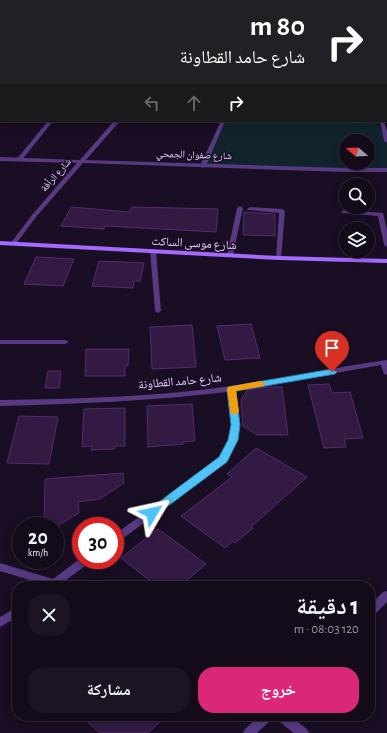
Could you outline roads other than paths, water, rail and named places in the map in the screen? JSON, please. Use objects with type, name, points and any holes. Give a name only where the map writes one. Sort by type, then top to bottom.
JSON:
[{"type":"street","name":"شارع الرأفة","points":[[13,244],[34,216],[116,122]]},
{"type":"street","name":"شارع صفوان الجمحي","points":[[0,159],[203,166],[387,170]]},
{"type":"street","name":"شارع موسى الساكت","points":[[0,243],[279,258],[387,261]]},
{"type":"street","points":[[0,342],[65,342]]},
{"type":"street","points":[[386,362],[387,372]]},
{"type":"street","name":"شارع حامد القطاونة","points":[[0,403],[62,402],[231,389],[386,362]]},
{"type":"street","points":[[124,533],[201,477],[223,459],[233,440],[235,425],[231,389]]},
{"type":"street","points":[[0,567],[40,581]]},
{"type":"street","points":[[57,581],[74,569]]},
{"type":"street","points":[[375,607],[387,595]]},
{"type":"street","points":[[0,623],[12,615]]},
{"type":"street","points":[[249,733],[262,721]]},
{"type":"street","points":[[287,721],[303,733]]},
{"type":"lane","points":[[19,160],[50,122]]},
{"type":"lane","points":[[203,166],[222,122]]},
{"type":"lane","points":[[382,122],[387,141]]},
{"type":"lane","points":[[230,255],[240,208]]},
{"type":"lane","points":[[250,209],[282,211],[279,258]]},
{"type":"lane","points":[[375,214],[381,214],[387,245]]},
{"type":"lane","points":[[153,251],[158,311]]}]
